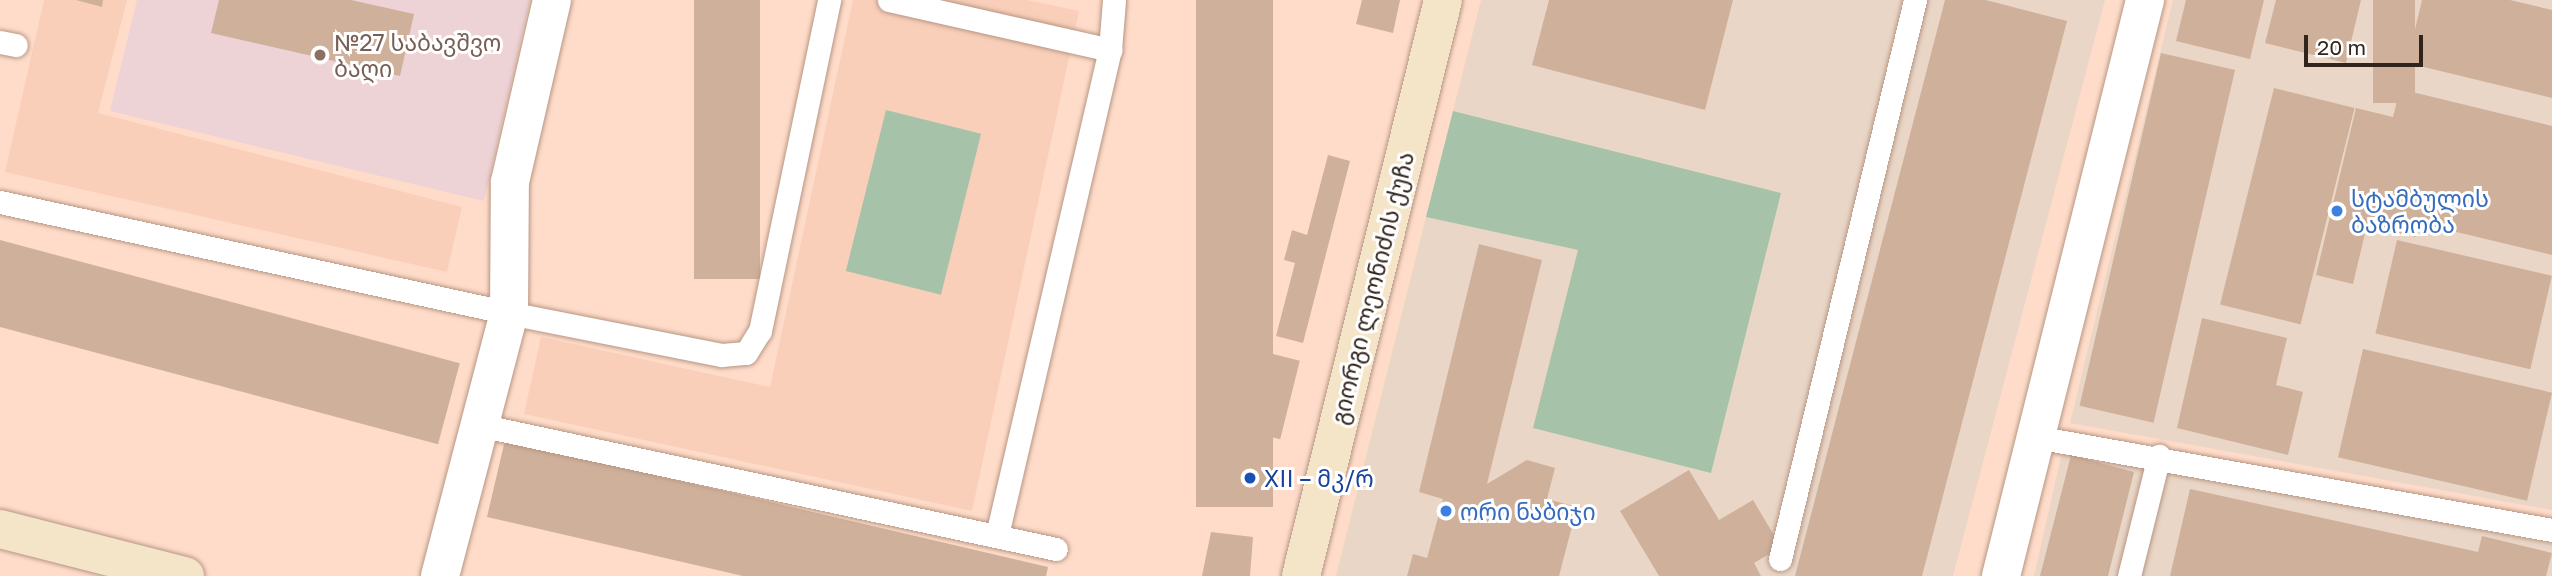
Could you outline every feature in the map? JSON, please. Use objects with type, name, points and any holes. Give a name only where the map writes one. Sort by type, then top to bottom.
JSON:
[{"type":"street","points":[[440,576],[509,313],[510,182],[552,0]]},
{"type":"street","name":"გიორგი ლეონიძის ქუჩა","points":[[1301,576],[1443,0]]},
{"type":"street","points":[[2001,576],[2145,0]]},
{"type":"street","points":[[0,529],[185,576]]},
{"type":"lane","points":[[0,202],[509,313],[722,355],[746,353],[760,331],[829,0]]},
{"type":"lane","points":[[888,0],[1110,50]]},
{"type":"lane","points":[[997,535],[1110,50],[1114,0]]},
{"type":"lane","points":[[1780,559],[1915,0]]},
{"type":"lane","points":[[479,425],[1056,549]]},
{"type":"lane","points":[[2036,437],[2159,456],[2552,530]]},
{"type":"lane","points":[[2129,576],[2159,456]]},
{"type":"shaded area","points":[[44,0],[127,0],[98,113],[462,207],[447,272],[5,172]]},
{"type":"shaded area","name":"№27 საბავშვო ბაღი","points":[[137,0],[530,0],[484,201],[110,111]]},
{"type":"shaded area","points":[[853,0],[1027,0],[1079,11],[972,511],[524,414],[541,337],[770,387]]},
{"type":"shaded area","points":[[1481,0],[2105,0],[1953,576],[1336,576],[1426,217],[1578,250],[1711,473],[1780,193],[1453,111]]},
{"type":"shaded area","name":"სტამბულის ბაზრობა","points":[[2173,0],[2552,0],[2552,510],[2070,423]]},
{"type":"shaded area","points":[[2063,448],[2552,544],[2552,576],[2034,576]]},
{"type":"green space","points":[[886,110],[981,134],[941,295],[846,271]]},
{"type":"green space","points":[[1453,111],[1781,193],[1711,473],[1533,428],[1578,250],[1426,217]]},
{"type":"building","points":[[76,0],[103,0],[102,7]]},
{"type":"building","points":[[219,0],[351,0],[414,14],[400,76],[211,33]]},
{"type":"building","points":[[694,0],[760,0],[760,279],[694,279]]},
{"type":"building","points":[[1196,0],[1273,0],[1273,507],[1196,507]]},
{"type":"building","points":[[1362,0],[1400,0],[1393,33],[1356,24]]},
{"type":"building","points":[[1549,0],[1733,0],[1705,110],[1532,65]]},
{"type":"building","points":[[1945,0],[1986,0],[2067,21],[1922,576],[1795,576]]},
{"type":"building","points":[[2186,0],[2264,0],[2250,59],[2176,41]]},
{"type":"building","points":[[2276,0],[2361,0],[2346,63],[2265,43]]},
{"type":"building","points":[[2373,0],[2415,0],[2415,103],[2373,103]]},
{"type":"building","points":[[2422,0],[2510,0],[2552,10],[2552,98],[2407,63]]},
{"type":"building","points":[[2161,53],[2235,70],[2154,423],[2080,406]]},
{"type":"building","points":[[2274,88],[2355,108],[2301,324],[2220,304]]},
{"type":"building","points":[[2400,89],[2552,126],[2552,255],[2419,223],[2416,237],[2367,225],[2353,284],[2316,275],[2356,108],[2393,117]]},
{"type":"building","points":[[1328,155],[1350,161],[1303,343],[1276,336],[1295,263],[1284,260],[1292,230],[1307,235]]},
{"type":"building","points":[[0,240],[460,363],[438,444],[0,327]]},
{"type":"building","points":[[2397,240],[2552,276],[2530,369],[2375,334]]},
{"type":"building","points":[[1479,244],[1542,260],[1487,484],[1527,460],[1555,468],[1547,499],[1577,507],[1559,576],[1407,576],[1413,554],[1427,558],[1443,499],[1419,492]]},
{"type":"building","points":[[2202,318],[2287,338],[2276,385],[2303,392],[2288,455],[2177,428]]},
{"type":"building","points":[[2363,349],[2552,393],[2527,501],[2338,457]]},
{"type":"building","points":[[1261,351],[1300,361],[1280,439],[1241,430]]},
{"type":"building","points":[[505,440],[1048,567],[1046,576],[743,576],[487,517]]},
{"type":"building","points":[[2071,455],[2134,472],[2108,576],[2040,576]]},
{"type":"building","points":[[1689,470],[1719,520],[1753,500],[1781,547],[1754,563],[1761,576],[1659,576],[1620,511]]},
{"type":"building","points":[[2190,489],[2478,552],[2482,536],[2552,553],[2546,576],[2170,576]]},
{"type":"building","points":[[1211,532],[1253,537],[1250,576],[1202,576]]},
{"type":"place","name":"№27 საბავშვო ბაღი","points":[[320,55]]},
{"type":"place","name":"სტამბულის ბაზრობა","points":[[2337,211]]},
{"type":"place","name":"XII – მკ/რ","points":[[1250,478]]},
{"type":"place","name":"ორი ნაბიჯი","points":[[1446,511]]}]
